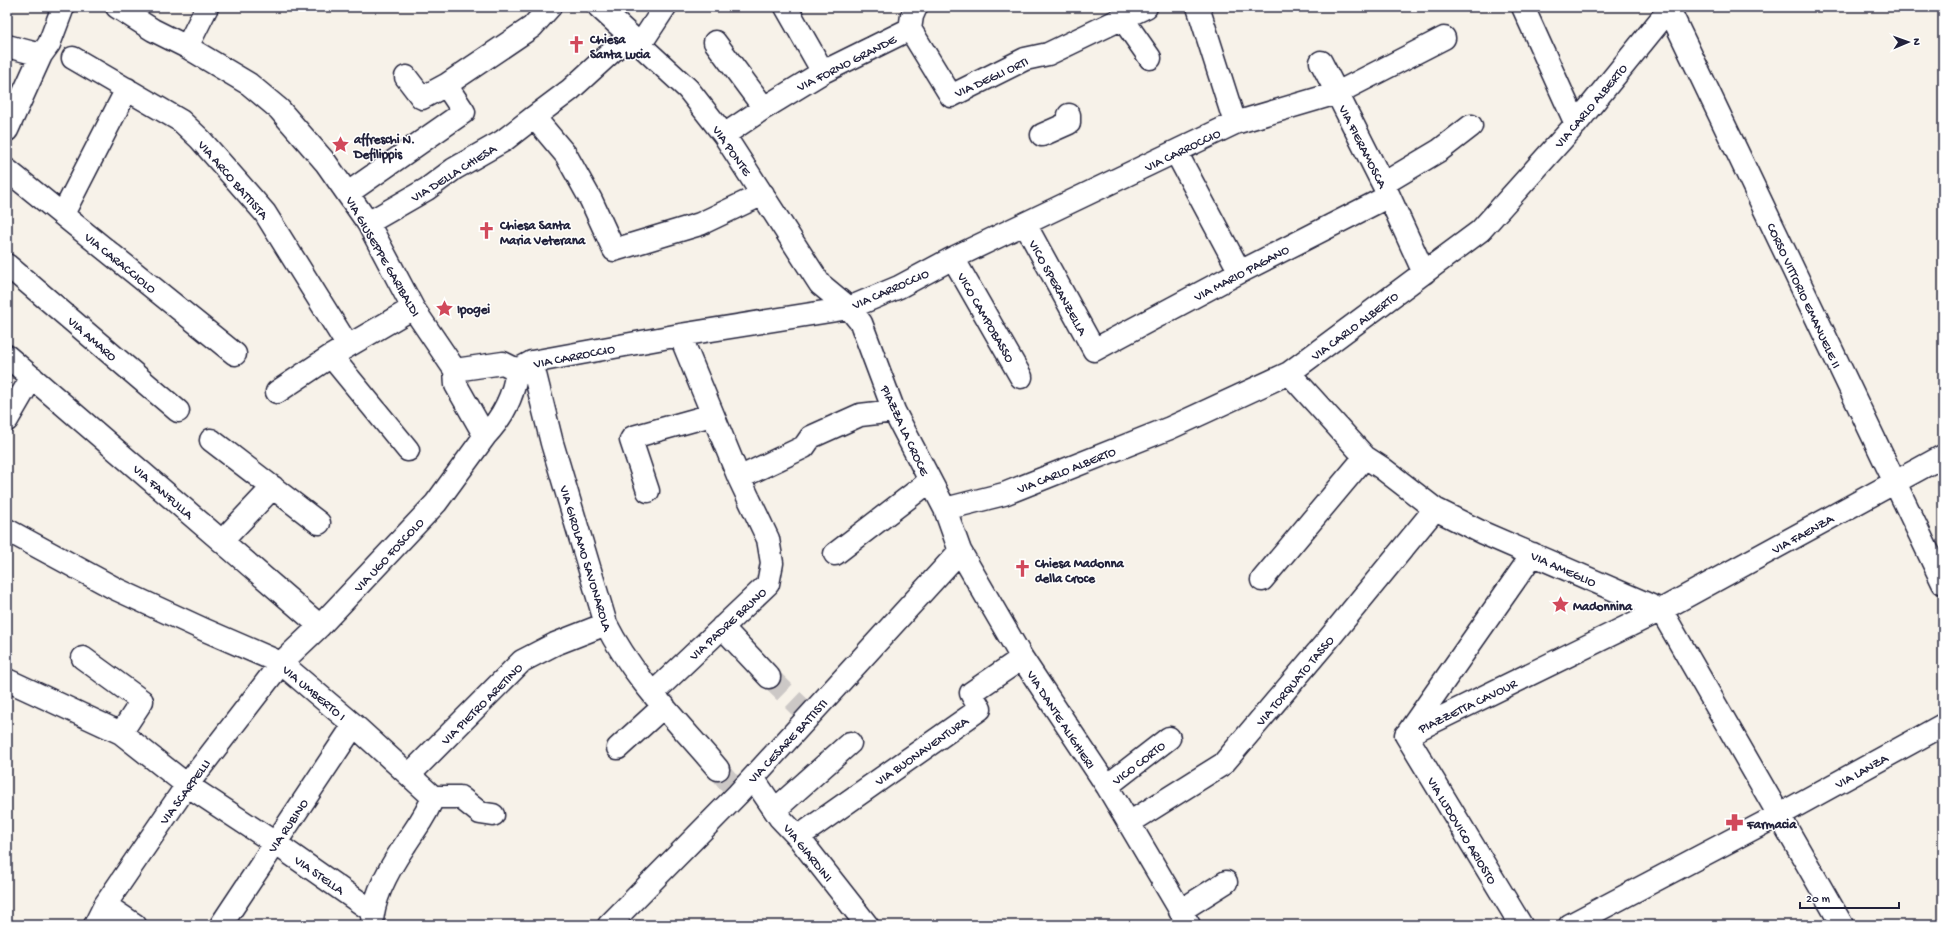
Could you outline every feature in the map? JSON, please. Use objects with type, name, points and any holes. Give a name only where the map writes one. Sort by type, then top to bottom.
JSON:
[{"type":"street","points":[[7,130],[56,53],[63,7]]},
{"type":"street","name":"VIA GIUSEPPE GARIBALDI","points":[[117,7],[153,30],[187,47],[249,84],[279,109],[326,164],[348,193],[368,223],[413,308],[455,370]]},
{"type":"street","points":[[187,47],[207,7]]},
{"type":"street","points":[[406,77],[422,98],[446,85],[532,27],[550,7]]},
{"type":"street","name":"VIA PONTE","points":[[599,7],[688,89],[724,135],[820,284],[849,308]]},
{"type":"street","name":"VIA DELLA CHIESA","points":[[368,223],[427,189],[454,169],[503,142],[634,40],[665,7]]},
{"type":"street","points":[[786,7],[823,72]]},
{"type":"street","name":"VIA FORNO GRANDE","points":[[724,135],[764,108],[823,72],[910,29],[912,16],[916,7]]},
{"type":"street","name":"VIA DEGLI ORTI","points":[[910,29],[951,96],[1025,59],[1048,54],[1146,7]]},
{"type":"street","points":[[1523,7],[1576,124]]},
{"type":"street","name":"VIA CARLO ALBERTO","points":[[945,509],[1004,494],[1170,428],[1289,373],[1480,231],[1576,124],[1669,8]]},
{"type":"street","name":"CORSO VITTORIO EMANUELE II","points":[[1669,8],[1894,483],[1943,583]]},
{"type":"street","points":[[1204,9],[1235,123]]},
{"type":"street","points":[[1122,18],[1150,58]]},
{"type":"street","points":[[1321,62],[1337,93],[1444,38]]},
{"type":"street","points":[[715,42],[764,108]]},
{"type":"street","name":"VIA ARCO BATTISTA","points":[[7,46],[56,53],[127,89],[181,122],[200,139],[265,213],[340,351],[408,450]]},
{"type":"street","points":[[348,193],[464,112],[446,85]]},
{"type":"street","points":[[64,214],[127,89]]},
{"type":"street","name":"VIA FIERAMOSCA","points":[[1235,123],[1337,93],[1386,190],[1424,272]]},
{"type":"street","points":[[1042,135],[1069,122],[1069,116]]},
{"type":"street","points":[[534,117],[566,155],[591,200],[614,250],[700,224],[762,194]]},
{"type":"street","name":"VIA CARROCCIO","points":[[455,370],[503,363],[525,366],[680,335],[849,308],[900,287],[953,258],[1235,123]]},
{"type":"street","name":"VIA MARIO PAGANO","points":[[1094,350],[1240,272],[1386,190],[1471,126]]},
{"type":"street","points":[[1176,152],[1240,272]]},
{"type":"street","name":"VIA CARACCIOLO","points":[[7,170],[64,214],[234,354]]},
{"type":"street","name":"VICO SPERANZELLA","points":[[1025,224],[1094,350]]},
{"type":"street","name":"VICO CAMPOBASSO","points":[[953,258],[1021,376]]},
{"type":"street","name":"VIA AMARO","points":[[7,265],[178,411]]},
{"type":"street","points":[[277,392],[340,351],[413,308]]},
{"type":"street","name":"PIAZZA LA CROCE","points":[[849,308],[861,323],[894,411],[945,509]]},
{"type":"street","name":"VIA PADRE BRUNO","points":[[618,748],[658,699],[722,627],[768,584],[772,563],[768,539],[712,415],[680,335]]},
{"type":"street","name":"VIA FANFULLA","points":[[7,356],[320,626]]},
{"type":"street","name":"VIA CARROCCIO","points":[[486,436],[497,424],[525,366]]},
{"type":"street","name":"VIA GIROLAMO SAVONAROLA","points":[[525,366],[552,443],[606,624],[618,649],[658,699],[718,769]]},
{"type":"street","points":[[455,370],[456,385],[486,436]]},
{"type":"street","name":"VIA AMEGLIO","points":[[1289,373],[1365,457],[1382,468],[1435,509],[1483,533],[1661,610]]},
{"type":"street","points":[[7,420],[32,377]]},
{"type":"street","points":[[740,478],[804,447],[811,437],[860,415],[894,411]]},
{"type":"street","points":[[648,491],[631,440],[633,437],[712,415]]},
{"type":"street","name":"VIA UGO FOSCOLO","points":[[281,663],[320,626],[436,503],[486,436]]},
{"type":"street","points":[[211,440],[318,523]]},
{"type":"street","name":"VIA FAENZA","points":[[1661,610],[1943,456]]},
{"type":"street","points":[[1262,580],[1365,457]]},
{"type":"street","points":[[834,554],[930,481]]},
{"type":"street","points":[[222,541],[273,487]]},
{"type":"street","name":"VIA DANTE ALIGHIERI","points":[[945,509],[960,551],[1022,658],[1107,786],[1184,918]]},
{"type":"street","name":"VIA TORQUATO TASSO","points":[[1129,823],[1223,764],[1327,641],[1435,509]]},
{"type":"street","name":"VIA UMBERTO I","points":[[7,530],[116,589],[281,663],[354,725],[433,797]]},
{"type":"street","name":"VIA CESARE BATTISTI","points":[[609,925],[735,790],[753,778],[807,713],[960,551]]},
{"type":"street","name":"PIAZZETTA CAVOUR","points":[[1406,735],[1533,554]]},
{"type":"street","points":[[1661,610],[1842,925]]},
{"type":"street","name":"PIAZZETTA CAVOUR","points":[[1406,735],[1661,610]]},
{"type":"street","name":"VIA PIETRO ARETINO","points":[[409,775],[522,661],[556,644],[606,624]]},
{"type":"street","points":[[722,627],[769,677]]},
{"type":"street","points":[[83,658],[142,701],[121,733]]},
{"type":"street","name":"VIA BUONAVENTURA","points":[[798,836],[980,709],[971,694],[1022,658]]},
{"type":"street","name":"VIA SCARPELLI","points":[[95,925],[105,905],[187,784],[281,663]]},
{"type":"street","name":"VIA STELLA","points":[[7,680],[121,733],[187,784],[275,843],[372,918]]},
{"type":"street","name":"VIA RUBINO","points":[[221,925],[354,725]]},
{"type":"street","name":"VIA LANZA","points":[[1570,925],[1779,815],[1943,725]]},
{"type":"street","name":"VIA LUDOVICO ARIOSTO","points":[[1406,735],[1521,925]]},
{"type":"street","name":"VICO CORTO","points":[[1107,786],[1169,738]]},
{"type":"street","points":[[778,807],[850,743]]},
{"type":"street","name":"VIA GIARDINI","points":[[753,778],[780,818],[798,836],[866,925]]},
{"type":"street","points":[[372,918],[390,870],[429,809],[433,797],[460,797],[480,814],[493,815]]},
{"type":"street","points":[[1184,918],[1226,882]]},
{"type":"street","points":[[105,905],[135,925]]},
{"type":"tunnel","points":[[769,677],[803,710]]},
{"type":"tunnel","points":[[718,769],[732,786]]},
{"type":"place","name":"Chiesa Santa Lucia","points":[[577,45]]},
{"type":"place","name":"affreschi N. Defilippis","points":[[341,145]]},
{"type":"place","name":"Chiesa Santa Maria Veterana","points":[[487,231]]},
{"type":"place","name":"Ipogei","points":[[444,308]]},
{"type":"place","name":"Chiesa Madonna della Croce","points":[[1022,569]]},
{"type":"place","name":"Madonnina","points":[[1560,605]]},
{"type":"place","name":"Farmacia","points":[[1734,823]]}]
